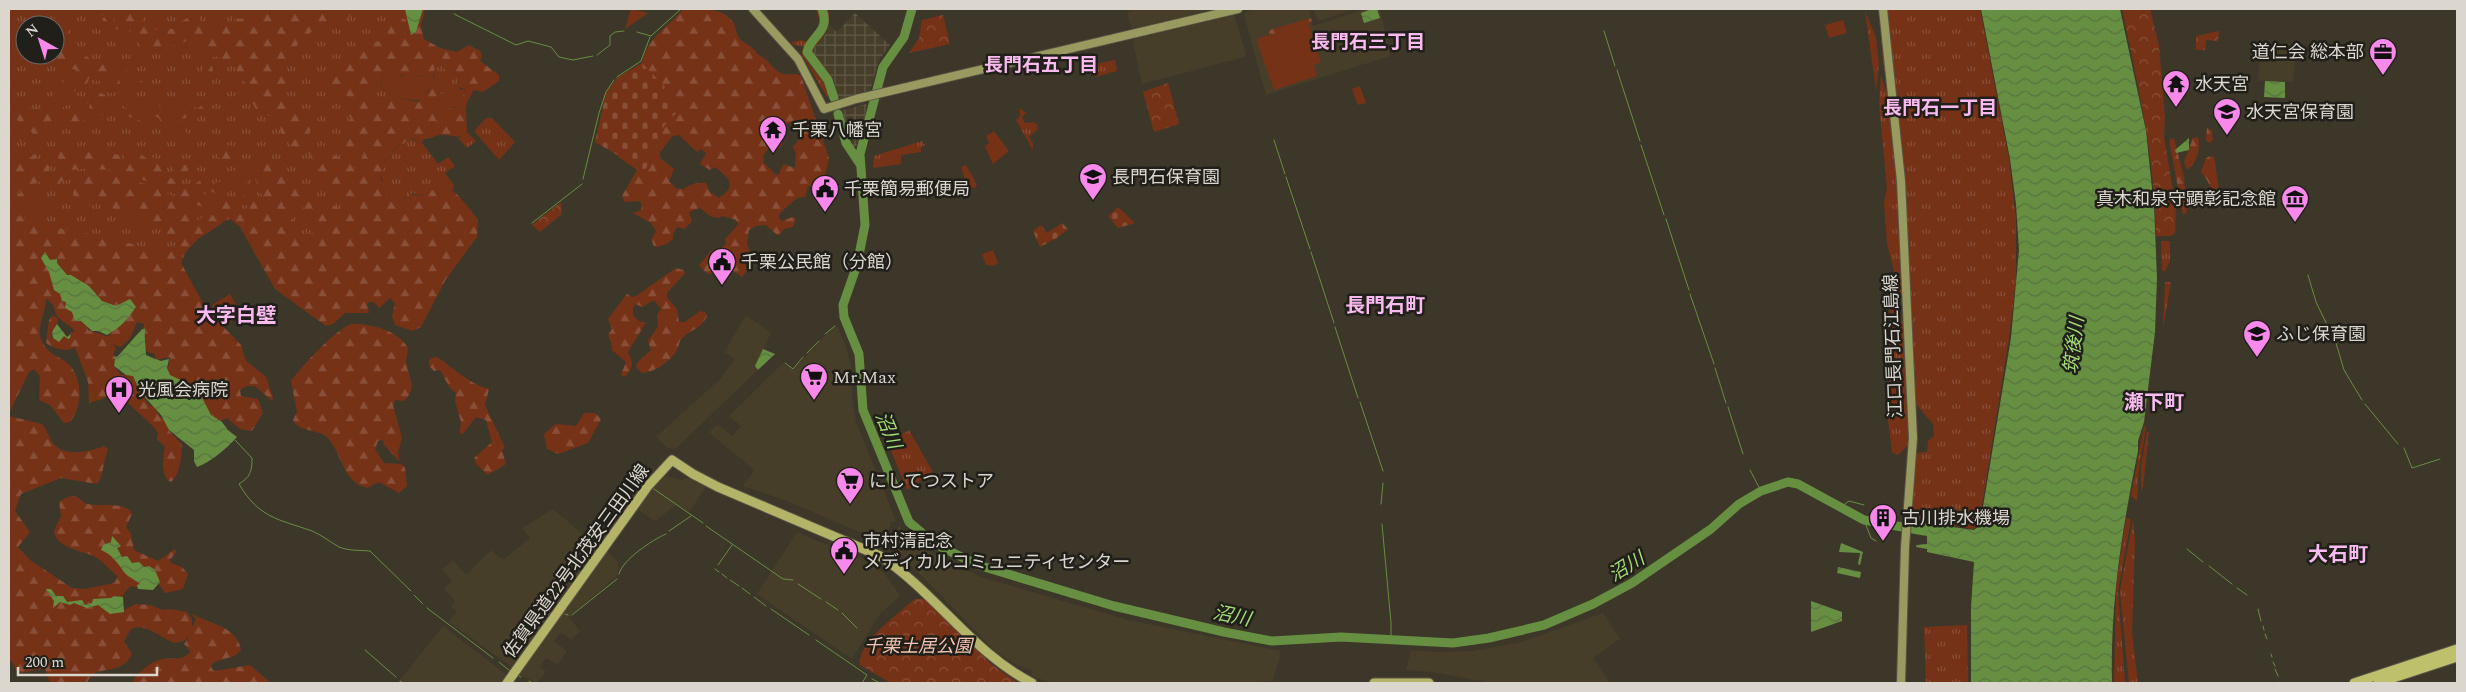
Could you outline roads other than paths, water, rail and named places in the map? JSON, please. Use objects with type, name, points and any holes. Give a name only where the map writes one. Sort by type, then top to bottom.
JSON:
[{"type":"highway","points":[[2354,683],[2457,649]]},
{"type":"highway","points":[[2378,683],[2457,657]]},
{"type":"main road","points":[[752,9],[798,59],[824,109],[860,98],[1238,9]]},
{"type":"main road","name":"江口長門石江島線","points":[[1882,9],[1901,181],[1913,438],[1905,538],[1901,683]]},
{"type":"main road","name":"佐賀県道22号北茂安三田川線","points":[[507,683],[643,493],[672,460],[693,474],[718,486],[880,556],[916,582],[995,661],[1032,683]]},
{"type":"main road","points":[[1374,683],[1428,683]]},
{"type":"water","points":[[405,9],[423,9],[416,32],[411,35]]},
{"type":"water","points":[[1377,9],[1380,18],[1364,23],[1361,13]]},
{"type":"water","name":"筑後川","points":[[1981,9],[2120,9],[2146,131],[2153,198],[2149,204],[2152,207],[2154,205],[2157,278],[2155,332],[2144,422],[2138,441],[2138,451],[2118,567],[2113,624],[2112,683],[1971,683],[1971,607],[1974,562],[1927,552],[1927,549],[1916,547],[1916,545],[1927,544],[1927,536],[1914,532],[1915,525],[1923,525],[1924,523],[1974,530],[1980,525],[2011,338],[2019,250],[2016,204],[2010,159]]},
{"type":"water","points":[[2265,81],[2285,82],[2285,98],[2264,97]]},
{"type":"water","points":[[2189,138],[2189,150],[2176,153],[2175,150]]},
{"type":"water","points":[[45,252],[50,260],[57,259],[57,263],[67,275],[71,275],[89,286],[102,301],[116,306],[130,299],[136,307],[123,323],[107,335],[98,331],[92,331],[81,321],[75,321],[72,312],[65,308],[66,302],[62,301],[60,294],[54,290],[49,272],[41,258]]},
{"type":"water","points":[[57,324],[67,337],[71,334],[70,338],[68,339],[64,336],[59,342],[53,338],[52,332]]},
{"type":"water","points":[[142,329],[145,329],[146,355],[161,361],[169,359],[167,368],[170,375],[197,388],[211,415],[222,422],[237,437],[208,462],[197,467],[194,461],[194,450],[169,430],[161,415],[140,392],[133,376],[126,375],[114,366],[115,359],[113,358],[118,356]]},
{"type":"water","points":[[763,349],[775,354],[758,370],[755,366]]},
{"type":"water","points":[[112,536],[121,546],[117,548],[122,557],[127,556],[132,563],[139,562],[144,567],[149,566],[155,570],[160,582],[153,590],[138,589],[137,585],[140,584],[127,575],[114,559],[101,550],[103,545],[111,542]]},
{"type":"water","points":[[1841,543],[1863,552],[1860,565],[1858,564],[1860,553],[1839,552]]},
{"type":"water","points":[[1838,567],[1861,572],[1860,578],[1837,573]]},
{"type":"water","points":[[46,589],[51,589],[56,596],[63,596],[67,602],[82,600],[85,605],[92,603],[93,599],[111,598],[114,596],[123,597],[124,612],[110,614],[98,605],[87,608],[74,603],[70,605],[60,602],[53,608],[54,601]]},
{"type":"water","points":[[1811,601],[1842,612],[1842,621],[1811,632]]},
{"type":"waterway","points":[[637,32],[651,36],[681,9]]},
{"type":"waterway","points":[[822,9],[824,23],[807,52],[828,80],[834,98]]},
{"type":"waterway","name":"沼川","points":[[912,9],[904,37],[883,67],[860,154],[865,225],[857,265],[843,305],[844,317],[859,354],[863,410],[909,522],[935,544],[978,565],[1114,606],[1224,632],[1272,641],[1341,637],[1453,643],[1489,638],[1544,625],[1593,604],[1632,583],[1711,529],[1739,504],[1761,491],[1788,482],[1798,484],[1864,520],[1924,531]]},
{"type":"waterway","points":[[454,14],[516,45],[528,41],[551,47],[559,57],[573,60],[593,56]]},
{"type":"waterway","points":[[597,55],[610,45],[610,36],[615,32],[624,31]]},
{"type":"waterway","points":[[1604,31],[1615,66]]},
{"type":"waterway","points":[[617,77],[641,61],[650,37]]},
{"type":"waterway","points":[[1617,70],[1640,141]]},
{"type":"waterway","points":[[583,179],[599,113],[606,92],[614,80]]},
{"type":"waterway","points":[[838,114],[846,143],[860,164]]},
{"type":"waterway","points":[[1274,140],[1285,174]]},
{"type":"waterway","points":[[1641,145],[1664,215]]},
{"type":"waterway","points":[[1286,177],[1310,249]]},
{"type":"waterway","points":[[532,223],[582,184]]},
{"type":"waterway","points":[[1666,219],[1689,290]]},
{"type":"waterway","points":[[1311,252],[1334,323]]},
{"type":"waterway","points":[[2308,275],[2316,302],[2331,333]]},
{"type":"waterway","points":[[1690,294],[1714,364]]},
{"type":"waterway","points":[[825,334],[835,326]]},
{"type":"waterway","points":[[1335,327],[1358,398]]},
{"type":"waterway","points":[[807,353],[819,341]]},
{"type":"waterway","points":[[2336,343],[2344,370],[2362,400]]},
{"type":"waterway","points":[[785,363],[793,369],[803,357]]},
{"type":"waterway","points":[[1715,368],[1726,403]]},
{"type":"waterway","points":[[1360,402],[1383,471]]},
{"type":"waterway","points":[[2365,404],[2398,444]]},
{"type":"waterway","points":[[1728,407],[1743,454]]},
{"type":"waterway","points":[[235,440],[252,458],[250,474],[239,484],[246,495],[262,511],[279,520],[316,533],[339,547],[350,550],[370,551],[411,591]]},
{"type":"waterway","points":[[2404,448],[2412,468],[2440,459]]},
{"type":"waterway","points":[[1750,470],[1761,491]]},
{"type":"waterway","points":[[1381,504],[1383,483]]},
{"type":"waterway","points":[[654,489],[703,523]]},
{"type":"waterway","points":[[1841,507],[1849,501],[1864,505]]},
{"type":"waterway","points":[[669,531],[691,516]]},
{"type":"waterway","points":[[1864,520],[1871,538],[1876,541]]},
{"type":"waterway","points":[[1382,524],[1391,640]]},
{"type":"waterway","points":[[706,526],[783,579],[793,580]]},
{"type":"waterway","points":[[619,574],[631,557],[666,534]]},
{"type":"waterway","points":[[718,565],[732,545]]},
{"type":"waterway","points":[[2187,549],[2203,562]]},
{"type":"waterway","points":[[2209,566],[2232,584]]},
{"type":"waterway","points":[[715,569],[719,572]]},
{"type":"waterway","points":[[722,574],[727,578]]},
{"type":"waterway","points":[[572,615],[617,579]]},
{"type":"waterway","points":[[730,580],[739,586]]},
{"type":"waterway","points":[[798,584],[821,599]]},
{"type":"waterway","points":[[742,588],[750,594]]},
{"type":"waterway","points":[[2237,588],[2247,595]]},
{"type":"waterway","points":[[414,595],[423,604]]},
{"type":"waterway","points":[[754,597],[766,606]]},
{"type":"waterway","points":[[826,602],[838,610]]},
{"type":"waterway","points":[[427,608],[493,658]]},
{"type":"waterway","points":[[771,609],[809,635]]},
{"type":"waterway","points":[[2258,609],[2261,621]]},
{"type":"waterway","points":[[842,613],[857,628]]},
{"type":"waterway","points":[[2263,626],[2264,630]]},
{"type":"waterway","points":[[2265,634],[2267,639]]},
{"type":"waterway","points":[[816,640],[867,675],[862,683]]},
{"type":"waterway","points":[[365,650],[396,677]]},
{"type":"waterway","points":[[499,662],[510,671]]},
{"type":"waterway","points":[[2273,662],[2275,666]]},
{"type":"waterway","points":[[2275,669],[2278,676]]},
{"type":"waterway","points":[[872,679],[878,682]]},
{"type":"place","name":"道仁会 総本部","points":[[2383,76]]},
{"type":"place","name":"水天宮","points":[[2176,108]]},
{"type":"place","name":"水天宮保育園","points":[[2227,136]]},
{"type":"place","name":"千栗八幡宮","points":[[773,154]]},
{"type":"place","name":"長門石保育園","points":[[1093,201]]},
{"type":"place","name":"千栗簡易郵便局","points":[[825,213]]},
{"type":"place","name":"真木和泉守顕彰記念館","points":[[2295,223]]},
{"type":"place","name":"千栗公民館（分館）","points":[[722,286]]},
{"type":"place","name":"ふじ保育園","points":[[2257,358]]},
{"type":"place","name":"Mr.Max","points":[[814,401]]},
{"type":"place","name":"光風会病院","points":[[119,414]]},
{"type":"place","name":"にしてつストア","points":[[850,505]]},
{"type":"place","name":"古川排水機場","points":[[1883,542]]},
{"type":"place","name":"市村清記念 メディカルコミュニティセンター","points":[[844,575]]},
{"type":"district","name":"長門石三丁目","points":[[1368,41]]},
{"type":"district","name":"長門石五丁目","points":[[1041,64]]},
{"type":"district","name":"長門石一丁目","points":[[1940,107]]},
{"type":"district","name":"長門石町","points":[[1385,305]]},
{"type":"district","name":"大字白壁","points":[[236,315]]},
{"type":"district","name":"瀬下町","points":[[2154,402]]},
{"type":"district","name":"大石町","points":[[2338,554]]},
{"type":"park label","name":"千栗土居公園","points":[[918,646]]}]
